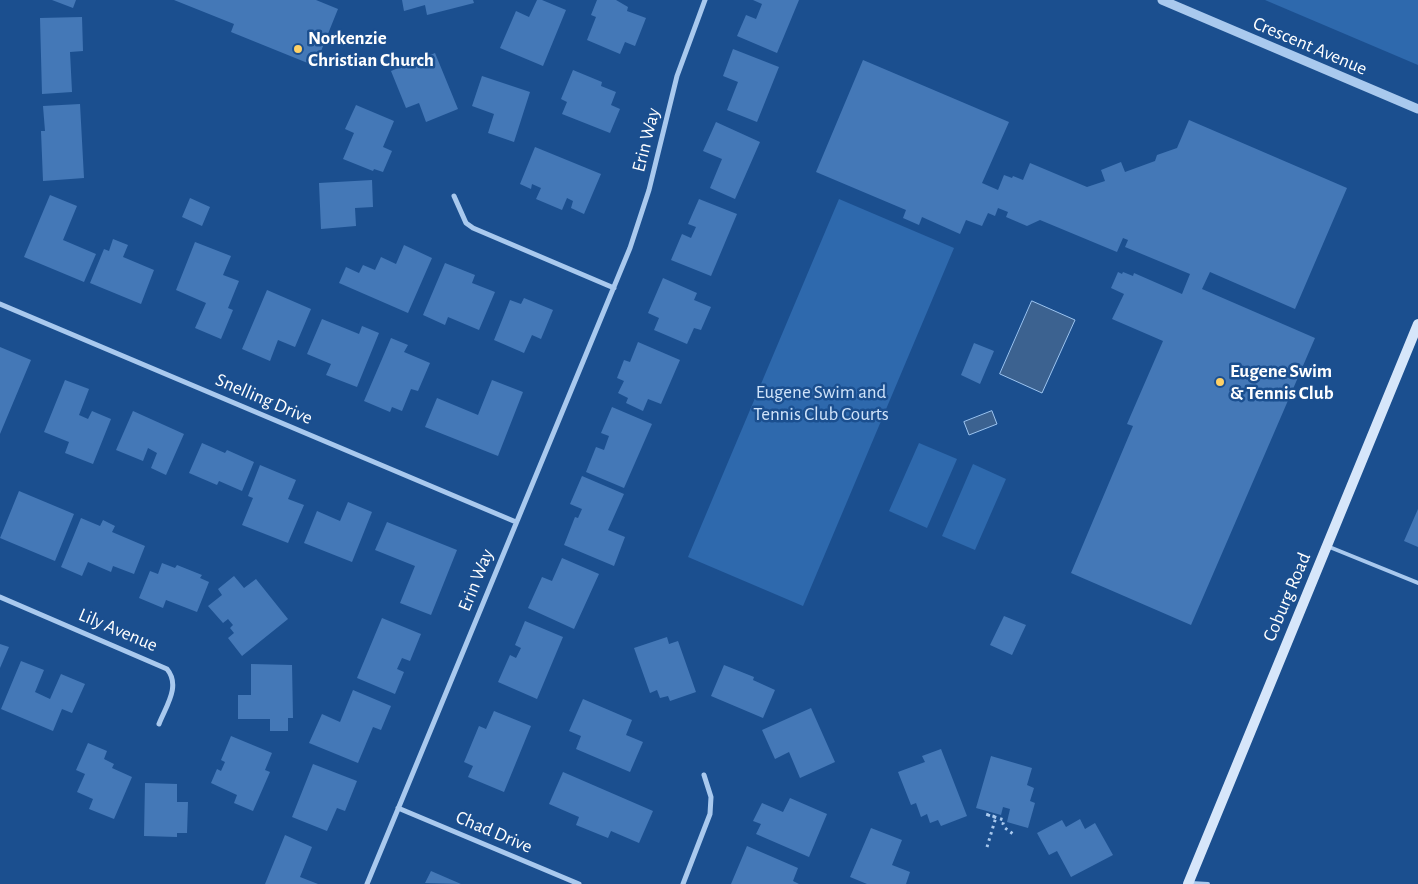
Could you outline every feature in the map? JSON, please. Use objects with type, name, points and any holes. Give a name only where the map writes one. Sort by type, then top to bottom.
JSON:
[{"type":"main road","name":"Coburg Road","points":[[1188,883],[1418,324]]},
{"type":"street","name":"Erin Way","points":[[367,884],[614,288],[640,219],[677,76],[705,0]]},
{"type":"street","name":"Crescent Avenue","points":[[1162,0],[1418,109]]},
{"type":"street","points":[[454,196],[466,222],[473,228],[614,288]]},
{"type":"street","name":"Snelling Drive","points":[[0,304],[516,522]]},
{"type":"street","name":"Lily Avenue","points":[[0,597],[167,669],[173,675],[173,691],[159,724]]},
{"type":"street","points":[[682,884],[710,814],[711,797],[704,775]]},
{"type":"street","name":"Chad Drive","points":[[398,808],[579,884]]},
{"type":"lane","points":[[1327,546],[1418,583]]},
{"type":"lane","points":[[1188,883],[1208,884]]},
{"type":"path","points":[[987,847],[996,818],[985,814],[1004,820],[1005,828],[1013,834]]},
{"type":"green space","points":[[1265,0],[1418,0],[1418,65]]},
{"type":"green space","name":"Eugene Swim and Tennis Club Courts","points":[[839,199],[954,248],[803,606],[688,557]]},
{"type":"green space","points":[[919,443],[957,459],[927,528],[889,511]]},
{"type":"green space","points":[[973,464],[1006,479],[975,550],[942,536]]},
{"type":"shaded area","points":[[1032,301],[1075,320],[1042,393],[1000,374]]},
{"type":"shaded area","points":[[992,411],[997,424],[969,435],[964,422]]},
{"type":"building","points":[[52,0],[76,0],[73,8]]},
{"type":"building","name":"Norkenzie Christian Church","points":[[174,0],[316,0],[338,9],[315,66],[231,32],[234,24]]},
{"type":"building","points":[[402,0],[473,0],[474,3],[427,15],[425,5],[404,11]]},
{"type":"building","points":[[537,0],[542,0],[566,10],[543,66],[500,48],[516,11],[529,17]]},
{"type":"building","points":[[597,0],[616,0],[628,7],[627,11],[646,18],[635,46],[625,42],[620,54],[587,40],[596,17],[591,15]]},
{"type":"building","points":[[753,0],[799,0],[777,53],[737,36],[746,15],[756,19],[762,4]]},
{"type":"building","points":[[82,17],[83,51],[70,52],[72,92],[42,94],[40,18]]},
{"type":"building","points":[[733,49],[779,67],[757,122],[727,110],[738,82],[723,76]]},
{"type":"building","points":[[435,53],[458,109],[426,122],[419,103],[406,108],[391,71]]},
{"type":"building","name":"Eugene Swim & Tennis Club","points":[[863,60],[1009,122],[982,183],[998,190],[1004,175],[1023,180],[1030,163],[1087,187],[1105,181],[1101,170],[1121,162],[1125,172],[1155,161],[1157,155],[1177,148],[1189,120],[1347,188],[1295,309],[1210,272],[1202,289],[1315,338],[1191,625],[1071,573],[1133,426],[1127,424],[1163,341],[1112,319],[1124,294],[1111,288],[1118,272],[1122,274],[1123,272],[1133,276],[1134,273],[1182,294],[1190,274],[1125,247],[1128,240],[1123,238],[1117,252],[1040,220],[1027,226],[1006,217],[1008,212],[998,208],[995,216],[988,213],[982,226],[966,220],[960,234],[922,217],[919,225],[903,218],[906,210],[816,172]]},
{"type":"building","points":[[573,70],[602,82],[601,86],[616,92],[611,105],[620,109],[610,133],[562,114],[567,102],[561,99]]},
{"type":"building","points":[[482,76],[530,92],[514,142],[488,133],[494,114],[472,106]]},
{"type":"building","points":[[80,104],[84,178],[43,181],[41,131],[45,131],[43,106]]},
{"type":"building","points":[[356,105],[394,121],[383,147],[392,151],[383,172],[374,169],[373,171],[343,159],[354,133],[345,129]]},
{"type":"building","points":[[716,122],[760,142],[735,199],[710,188],[722,159],[703,151]]},
{"type":"building","points":[[535,147],[601,174],[584,214],[571,208],[573,201],[567,198],[562,210],[536,199],[541,188],[532,184],[531,189],[520,184]]},
{"type":"building","points":[[372,180],[373,207],[355,208],[356,226],[321,229],[319,183]]},
{"type":"building","points":[[50,195],[77,206],[63,240],[96,254],[84,282],[24,257]]},
{"type":"building","points":[[190,198],[210,207],[202,226],[182,217]]},
{"type":"building","points":[[699,199],[737,214],[711,276],[671,260],[682,234],[691,238],[696,227],[688,224]]},
{"type":"building","points":[[113,239],[128,245],[123,257],[154,270],[141,304],[90,283],[104,249],[109,251]]},
{"type":"building","points":[[195,242],[231,256],[223,275],[239,281],[228,308],[233,310],[221,339],[195,328],[206,303],[176,290]]},
{"type":"building","points":[[404,245],[432,258],[408,313],[339,283],[346,267],[359,273],[363,265],[375,270],[381,257],[396,264]]},
{"type":"building","points":[[445,263],[475,275],[472,283],[495,292],[479,330],[448,317],[445,325],[423,315]]},
{"type":"building","points":[[663,278],[697,293],[694,300],[711,307],[701,330],[694,328],[687,344],[654,330],[659,318],[648,313]]},
{"type":"building","points":[[267,290],[311,309],[295,347],[278,340],[270,361],[242,349]]},
{"type":"building","points":[[524,298],[553,310],[541,339],[532,335],[524,353],[494,340],[510,300],[521,304]]},
{"type":"building","points":[[322,319],[359,334],[362,326],[379,333],[357,387],[326,375],[331,364],[307,354]]},
{"type":"building","points":[[391,338],[408,345],[404,352],[430,363],[418,391],[411,389],[402,411],[392,407],[390,412],[364,401]]},
{"type":"building","points":[[638,342],[680,360],[661,404],[648,399],[643,411],[626,403],[628,398],[618,393],[624,381],[617,378],[624,360],[630,362]]},
{"type":"building","points":[[974,343],[994,351],[980,384],[961,375]]},
{"type":"building","points":[[0,347],[31,360],[0,434]]},
{"type":"building","points":[[65,380],[89,389],[79,415],[88,419],[92,411],[111,419],[93,464],[65,453],[69,442],[44,432]]},
{"type":"building","points":[[492,380],[523,392],[498,456],[425,427],[437,398],[478,415]]},
{"type":"building","points":[[612,407],[652,424],[624,488],[586,472],[596,447],[604,450],[609,436],[601,433]]},
{"type":"building","points":[[133,411],[184,434],[166,475],[151,468],[157,453],[148,448],[143,461],[116,450]]},
{"type":"building","points":[[202,443],[225,453],[227,450],[254,462],[242,491],[219,481],[217,485],[189,473]]},
{"type":"building","points":[[260,465],[296,480],[288,499],[304,505],[288,543],[242,525],[253,498],[248,496]]},
{"type":"building","points":[[582,476],[624,494],[608,530],[625,537],[614,566],[564,545],[575,517],[578,518],[582,509],[570,504]]},
{"type":"building","points":[[19,491],[74,514],[55,561],[0,538]]},
{"type":"building","points":[[348,502],[372,512],[352,562],[304,543],[317,511],[340,521]]},
{"type":"building","points":[[1418,509],[1418,547],[1404,541]]},
{"type":"building","points":[[81,518],[100,526],[103,520],[115,526],[112,532],[145,546],[134,574],[113,566],[111,572],[88,562],[82,576],[61,567]]},
{"type":"building","points":[[387,522],[457,550],[431,615],[400,603],[415,566],[375,550]]},
{"type":"building","points":[[562,558],[599,574],[574,629],[528,608],[542,577],[552,581]]},
{"type":"building","points":[[162,563],[175,568],[177,565],[202,575],[200,578],[209,582],[197,612],[166,600],[163,608],[139,598],[150,571],[158,574]]},
{"type":"building","points":[[234,576],[244,588],[256,579],[288,619],[242,656],[228,638],[234,633],[230,628],[233,625],[228,619],[223,623],[208,606],[222,595],[218,589]]},
{"type":"building","points":[[1004,616],[1026,625],[1012,655],[990,645]]},
{"type":"building","points":[[382,618],[421,634],[410,661],[402,658],[397,669],[404,672],[395,694],[357,678]]},
{"type":"building","points":[[525,621],[563,637],[537,699],[498,682],[510,655],[516,658],[521,648],[515,645]]},
{"type":"building","points":[[667,637],[669,644],[678,641],[696,692],[670,701],[668,696],[660,698],[657,690],[650,693],[634,648]]},
{"type":"building","points":[[0,644],[9,647],[0,668]]},
{"type":"building","points":[[21,661],[44,670],[35,692],[50,699],[61,674],[85,684],[72,713],[62,709],[53,731],[1,709]]},
{"type":"building","points":[[251,664],[292,665],[293,718],[288,718],[288,731],[270,731],[270,719],[238,719],[238,695],[251,695]]},
{"type":"building","points":[[724,665],[754,677],[753,680],[775,690],[763,718],[711,696]]},
{"type":"building","points":[[353,690],[391,706],[381,730],[373,727],[358,763],[309,743],[322,714],[340,722]]},
{"type":"building","points":[[583,699],[632,720],[626,735],[643,742],[630,772],[576,749],[581,736],[569,731]]},
{"type":"building","points":[[811,708],[835,762],[800,778],[789,752],[775,759],[762,730]]},
{"type":"building","points":[[494,711],[531,726],[504,792],[468,777],[473,766],[464,762],[479,726],[486,729]]},
{"type":"building","points":[[231,736],[272,753],[265,770],[270,772],[253,811],[234,803],[237,795],[211,783],[217,769],[221,771],[225,762],[221,760]]},
{"type":"building","points":[[88,743],[107,751],[104,759],[114,764],[112,768],[132,777],[114,819],[89,809],[93,799],[77,792],[85,774],[76,770]]},
{"type":"building","points":[[941,749],[967,816],[941,826],[938,820],[930,823],[927,814],[921,817],[916,803],[911,805],[898,772],[925,762],[922,756]]},
{"type":"building","points":[[991,756],[1032,768],[1027,785],[1034,788],[1030,801],[1035,803],[1028,828],[1007,822],[1010,809],[1003,807],[1001,815],[976,808]]},
{"type":"building","points":[[313,764],[357,781],[345,811],[337,808],[327,831],[292,817]]},
{"type":"building","points":[[563,772],[653,811],[639,843],[611,831],[608,838],[576,825],[579,817],[549,804]]},
{"type":"building","points":[[145,783],[177,784],[177,802],[188,802],[187,833],[177,833],[177,837],[144,836]]},
{"type":"building","points":[[790,798],[827,814],[809,857],[756,834],[761,824],[753,821],[762,803],[783,812]]},
{"type":"building","points":[[1080,819],[1085,829],[1095,823],[1113,855],[1071,877],[1057,851],[1049,855],[1037,833],[1062,820],[1066,827]]},
{"type":"building","points":[[871,828],[902,840],[892,865],[910,872],[906,884],[867,884],[850,877]]},
{"type":"building","points":[[285,835],[312,847],[300,877],[318,884],[265,884]]},
{"type":"building","points":[[747,846],[798,868],[793,881],[799,884],[731,884]]},
{"type":"building","points":[[431,871],[461,884],[425,883]]},
{"type":"place","name":"Norkenzie Christian Church","points":[[298,49]]},
{"type":"place","name":"Eugene Swim & Tennis Club","points":[[1220,382]]}]
